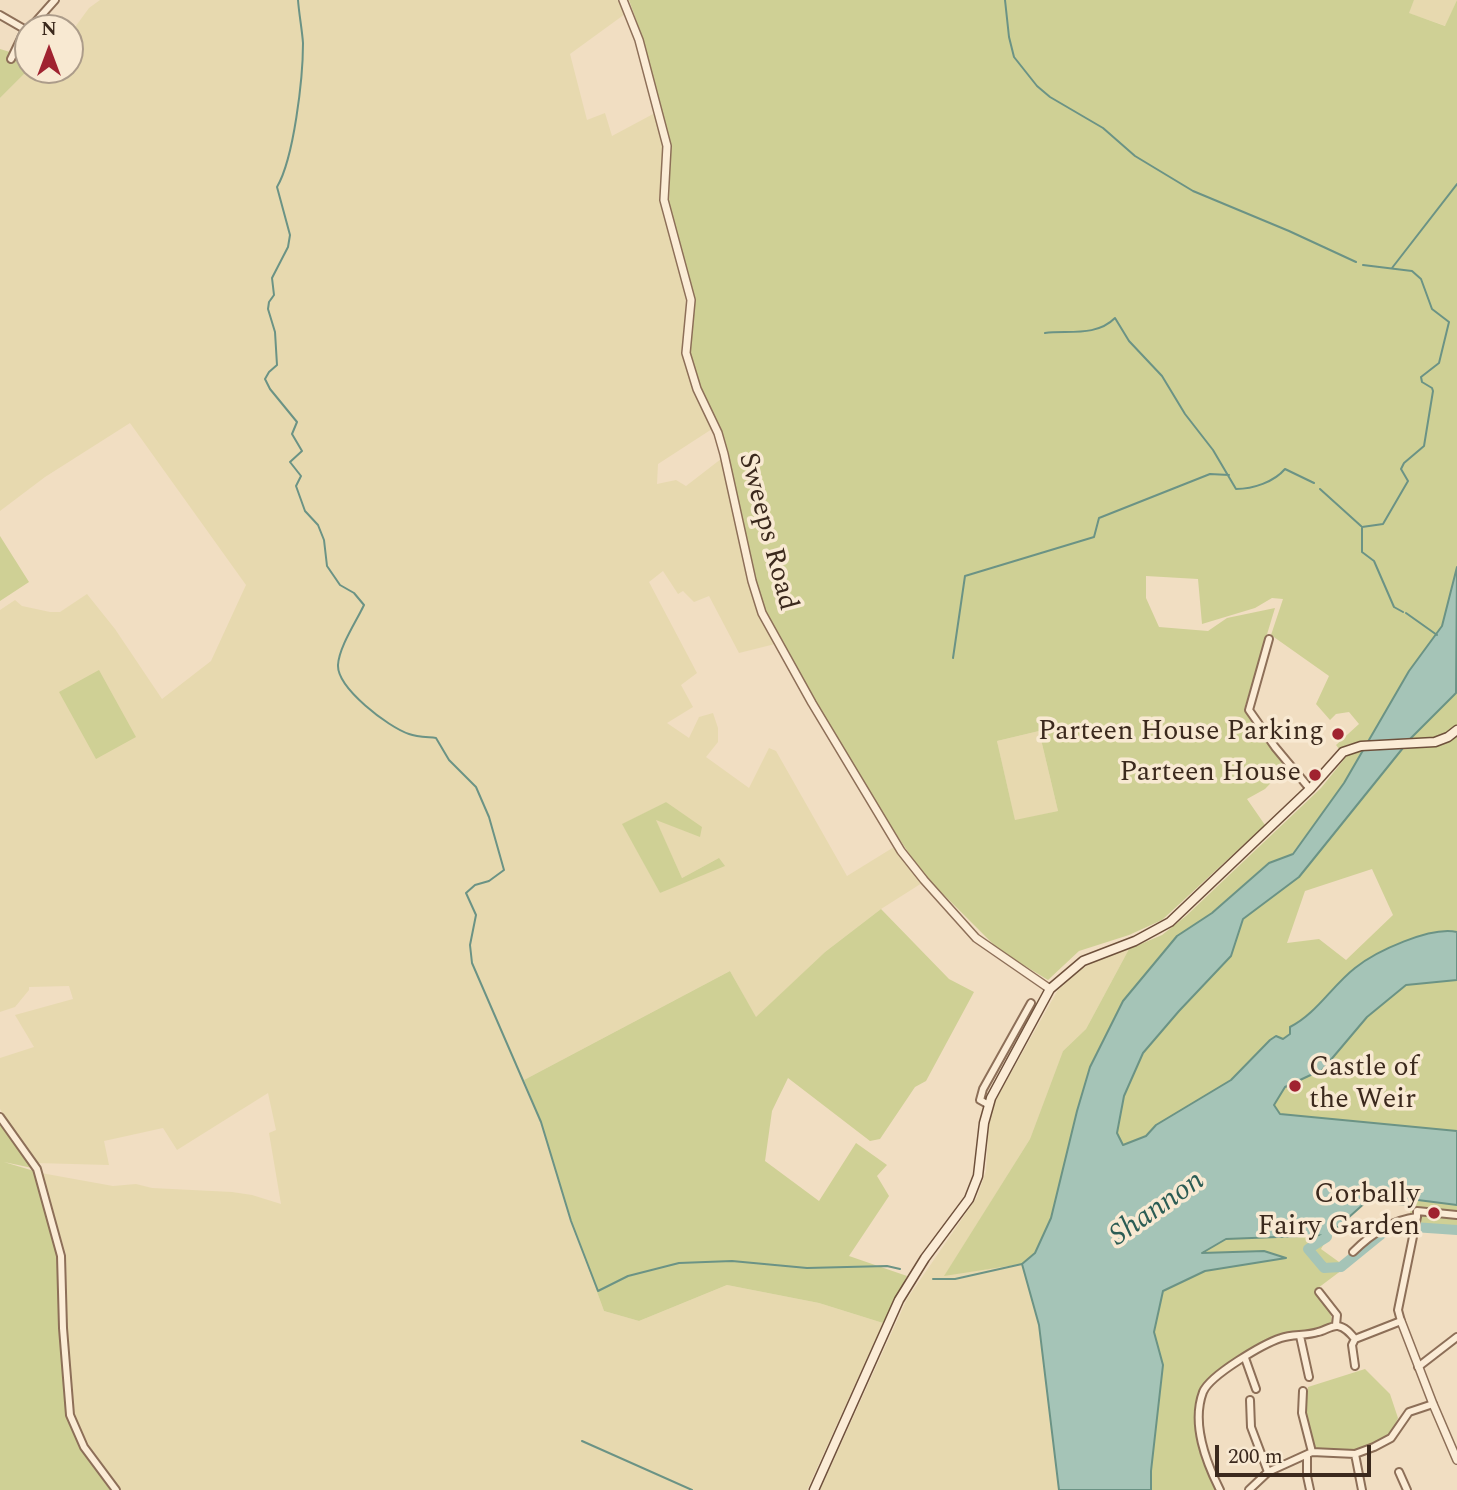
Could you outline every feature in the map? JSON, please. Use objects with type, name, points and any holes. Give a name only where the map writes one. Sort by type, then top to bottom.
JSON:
[{"type":"main road","points":[[814,1490],[899,1300],[925,1258],[968,1199],[978,1176],[984,1123],[989,1105],[1005,1068],[1050,989],[1083,961],[1135,941],[1170,922],[1310,789],[1339,755],[1349,748],[1435,742],[1457,730]]},
{"type":"street","points":[[42,14],[55,0]]},
{"type":"street","name":"Sweeps Road","points":[[623,0],[639,40],[667,146],[664,200],[691,300],[686,353],[697,388],[718,433],[752,581],[762,613],[811,703],[901,851],[976,938],[1050,989]]},
{"type":"street","points":[[11,59],[14,54]]},
{"type":"street","points":[[1269,639],[1249,710],[1310,789]]},
{"type":"street","points":[[989,1105],[980,1100],[983,1089],[1031,1003]]},
{"type":"street","points":[[0,1117],[37,1169],[61,1256],[69,1415],[84,1447],[116,1490]]},
{"type":"street","points":[[1457,1215],[1417,1211],[1398,1310],[1433,1404],[1454,1444],[1457,1460]]},
{"type":"street","points":[[1353,1252],[1393,1222],[1417,1217]]},
{"type":"street","points":[[1319,1292],[1337,1315],[1336,1325]]},
{"type":"street","points":[[1354,1339],[1401,1321]]},
{"type":"street","points":[[1220,1490],[1209,1468],[1202,1443],[1201,1401],[1208,1382],[1265,1344],[1285,1337],[1300,1336],[1336,1325],[1346,1329],[1354,1339]]},
{"type":"street","points":[[1300,1336],[1308,1377]]},
{"type":"street","points":[[1418,1367],[1457,1337]]},
{"type":"street","points":[[1354,1339],[1352,1345],[1355,1366]]},
{"type":"street","points":[[1245,1358],[1256,1390]]},
{"type":"street","points":[[1303,1391],[1302,1413],[1310,1454],[1307,1476],[1310,1490]]},
{"type":"street","points":[[1250,1400],[1251,1427],[1268,1472]]},
{"type":"street","points":[[1249,1490],[1268,1472],[1310,1454],[1355,1454],[1391,1438],[1405,1415],[1433,1404]]},
{"type":"street","points":[[1355,1454],[1362,1490]]},
{"type":"street","points":[[1399,1472],[1407,1490]]},
{"type":"shaded area","points":[[100,0],[619,0],[625,14],[570,54],[587,120],[605,113],[612,136],[655,113],[664,156],[660,203],[686,291],[684,362],[712,429],[658,464],[657,484],[676,480],[686,486],[721,459],[755,602],[775,644],[739,653],[709,596],[694,602],[683,591],[678,594],[663,571],[649,582],[697,673],[681,685],[693,707],[667,723],[689,738],[699,717],[713,713],[718,728],[718,742],[706,757],[749,788],[769,748],[776,751],[847,876],[894,847],[922,883],[881,909],[825,952],[756,1018],[730,971],[524,1080],[541,1122],[571,1221],[604,1311],[639,1321],[727,1285],[819,1303],[883,1323],[807,1490],[121,1490],[95,1456],[72,1414],[66,1254],[41,1173],[113,1186],[136,1184],[152,1188],[232,1192],[281,1204],[269,1133],[276,1130],[268,1093],[177,1150],[163,1128],[104,1141],[109,1165],[36,1163],[0,1109],[0,1058],[34,1047],[15,1015],[73,999],[69,986],[29,987],[15,1007],[0,1012],[0,610],[15,600],[22,606],[60,612],[87,594],[115,629],[162,699],[211,661],[246,585],[130,423],[45,477],[0,511],[0,98],[14,84],[84,84],[84,15]],"holes":[[[666,802],[699,836],[655,819],[682,878],[719,858],[660,893],[623,824]]]},
{"type":"shaded area","points":[[1414,0],[1457,0],[1446,26],[1408,13]]},
{"type":"shaded area","points":[[1039,731],[1058,811],[1015,821],[997,741]]},
{"type":"shaded area","points":[[1129,949],[1086,1029],[1063,1051],[1030,1139],[945,1275],[1022,1264],[1039,1325],[1059,1490],[820,1490],[907,1299],[977,1197],[986,1171],[989,1119],[994,1103],[1051,1002],[1058,990],[1080,970]]},
{"type":"green space","points":[[629,0],[1414,0],[1409,13],[1445,26],[1457,0],[1457,567],[1442,626],[1409,671],[1368,743],[1349,744],[1339,749],[1336,745],[1359,724],[1349,712],[1336,714],[1330,720],[1316,704],[1329,676],[1271,635],[1283,599],[1272,598],[1255,608],[1202,624],[1198,579],[1146,576],[1146,598],[1159,627],[1208,631],[1227,618],[1275,608],[1244,710],[1288,765],[1265,789],[1247,799],[1265,825],[1162,920],[1129,935],[1079,951],[1048,980],[999,950],[922,873],[861,781],[763,609],[727,462],[689,354],[692,288],[669,209],[668,136],[643,39]],"holes":[[[1039,731],[1058,811],[1015,820],[997,741]]]},
{"type":"green space","points":[[0,49],[14,56],[14,84],[0,98]]},
{"type":"green space","points":[[0,536],[29,582],[0,601]]},
{"type":"green space","points":[[99,670],[136,737],[96,759],[59,692]]},
{"type":"green space","points":[[1457,690],[1457,932],[1450,930],[1356,967],[1306,1018],[1290,1027],[1290,1033],[1282,1040],[1276,1036],[1270,1040],[1231,1080],[1156,1125],[1146,1136],[1123,1146],[1117,1133],[1124,1096],[1143,1053],[1231,956],[1243,919],[1299,877],[1411,738]],"holes":[[[1372,869],[1393,915],[1346,960],[1319,939],[1287,943],[1305,891]]]},
{"type":"green space","points":[[1366,748],[1292,854],[1268,863],[1212,913],[1177,936],[1123,1001],[1090,1067],[1051,1218],[1035,1253],[1022,1264],[944,1276],[1030,1139],[1063,1051],[1086,1029],[1129,949],[1162,935],[1186,916],[1321,788],[1350,752]]},
{"type":"green space","points":[[666,802],[702,827],[700,837],[656,820],[682,878],[719,858],[725,866],[660,893],[622,824]]},
{"type":"green space","points":[[881,909],[949,979],[974,992],[926,1081],[915,1087],[880,1139],[870,1141],[788,1078],[772,1111],[765,1161],[819,1201],[856,1143],[887,1165],[877,1176],[889,1196],[849,1256],[907,1276],[883,1323],[819,1303],[727,1285],[639,1321],[604,1311],[571,1221],[541,1122],[524,1080],[730,971],[756,1017],[825,952]]},
{"type":"green space","points":[[1457,980],[1457,1131],[1280,1114],[1274,1105],[1285,1087],[1324,1068],[1367,1017],[1406,985]]},
{"type":"green space","points":[[0,1117],[37,1169],[4,1162],[34,1171],[56,1250],[66,1412],[79,1447],[110,1490],[0,1490]]},
{"type":"green space","points":[[1410,1199],[1457,1205],[1457,1233],[1411,1230]]},
{"type":"green space","points":[[1329,1235],[1321,1249],[1346,1267],[1314,1291],[1330,1311],[1332,1322],[1311,1332],[1277,1336],[1206,1380],[1197,1407],[1200,1448],[1217,1490],[1151,1490],[1163,1365],[1153,1332],[1163,1290],[1205,1271],[1284,1258],[1264,1251],[1200,1254],[1226,1239]]},
{"type":"green space","points":[[1365,1369],[1390,1394],[1398,1418],[1390,1434],[1379,1443],[1361,1449],[1315,1448],[1307,1418],[1308,1387]]},
{"type":"water","name":"Shannon","points":[[1457,567],[1456,693],[1411,738],[1299,877],[1243,919],[1231,956],[1143,1053],[1124,1096],[1117,1133],[1123,1145],[1146,1136],[1156,1125],[1231,1080],[1270,1040],[1276,1036],[1283,1039],[1290,1034],[1290,1027],[1308,1015],[1364,961],[1419,936],[1446,931],[1457,932],[1457,980],[1406,985],[1367,1017],[1318,1075],[1315,1073],[1285,1087],[1274,1105],[1280,1114],[1457,1131],[1457,1205],[1410,1199],[1409,1205],[1397,1204],[1388,1193],[1363,1191],[1367,1201],[1329,1235],[1226,1239],[1202,1253],[1264,1251],[1286,1258],[1205,1271],[1163,1291],[1154,1332],[1163,1365],[1151,1490],[1059,1490],[1039,1325],[1022,1264],[1035,1253],[1051,1218],[1090,1067],[1123,1001],[1177,936],[1212,913],[1269,863],[1293,854],[1344,783],[1409,671],[1442,626]]},
{"type":"waterway","points":[[298,0],[303,43],[299,96],[293,138],[277,187],[290,235],[288,247],[272,278],[274,295],[268,309],[275,332],[277,365],[265,379],[297,422],[292,434],[302,451],[290,462],[301,476],[296,486],[305,511],[318,525],[324,540],[327,566],[340,585],[354,593],[364,605],[341,650],[338,665],[340,674],[354,695],[389,724],[412,735],[436,738],[449,760],[476,787],[489,817],[504,870],[489,881],[475,885],[466,893],[476,915],[470,945],[472,963],[541,1122],[571,1221],[598,1291],[628,1276],[679,1263],[732,1261],[807,1268],[887,1266],[900,1269]]},
{"type":"waterway","points":[[1005,0],[1014,57],[1037,86],[1050,97],[1103,128],[1135,156],[1193,191],[1356,262]]},
{"type":"waterway","points":[[1392,268],[1457,184]]},
{"type":"waterway","points":[[1362,527],[1383,524],[1408,481],[1401,469],[1404,463],[1424,446],[1433,391],[1422,382],[1421,377],[1439,363],[1449,322],[1432,309],[1421,279],[1412,271],[1363,265]]},
{"type":"waterway","points":[[1045,333],[1082,332],[1099,328],[1115,318],[1129,341],[1162,376],[1185,414],[1213,450],[1236,489],[1263,484],[1285,469],[1314,483]]},
{"type":"waterway","points":[[953,658],[965,576],[1094,537],[1099,518],[1210,474],[1229,475]]},
{"type":"waterway","points":[[1320,489],[1361,526]]},
{"type":"waterway","points":[[1362,528],[1362,552],[1374,561],[1394,607],[1403,612]]},
{"type":"waterway","points":[[1406,613],[1437,635]]},
{"type":"waterway","points":[[1326,1221],[1327,1237],[1308,1249],[1324,1268],[1341,1267],[1384,1232],[1399,1226],[1457,1230]]},
{"type":"waterway","points":[[933,1279],[955,1279],[1022,1264]]},
{"type":"waterway","points":[[582,1441],[692,1490]]},
{"type":"place","name":"Parteen House Parking","points":[[1338,734]]},
{"type":"place","name":"Parteen House","points":[[1315,775]]},
{"type":"place","name":"Castle of the Weir","points":[[1295,1086]]},
{"type":"place","name":"Corbally Fairy Garden","points":[[1434,1213]]}]
